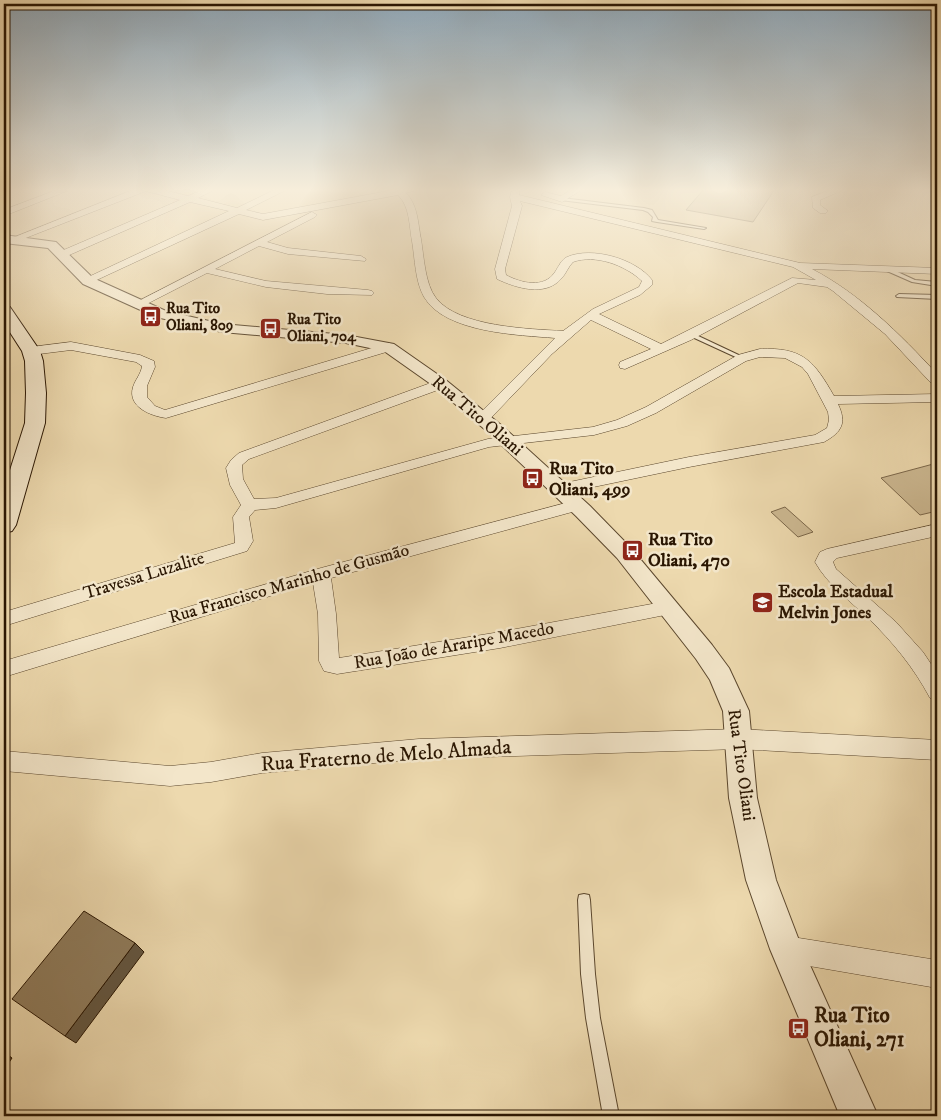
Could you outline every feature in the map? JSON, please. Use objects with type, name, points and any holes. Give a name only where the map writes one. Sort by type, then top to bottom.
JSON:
[{"type":"main road","points":[[4,525],[35,423],[34,361],[31,352],[8,323]]},
{"type":"street","name":"Rua Tito Oliani","points":[[24,241],[52,246],[63,254],[88,280],[137,305],[161,314],[204,325],[346,339],[388,347],[441,384],[508,440],[576,504],[624,553],[704,652],[720,675],[736,711],[744,798],[761,880],[786,950],[859,1116]]},
{"type":"street","points":[[63,254],[92,241]]},
{"type":"street","points":[[88,280],[172,241]]},
{"type":"street","points":[[137,305],[261,241]]},
{"type":"street","points":[[417,241],[426,290],[435,303],[457,317],[471,323],[521,332],[567,335]]},
{"type":"street","points":[[482,419],[567,335],[591,315],[616,301],[644,290],[647,285],[647,280],[633,268],[622,263],[590,257],[579,257],[568,261],[558,276],[552,282],[545,285],[514,283],[502,277],[500,269],[507,241]]},
{"type":"street","points":[[706,241],[793,264],[937,271]]},
{"type":"street","points":[[258,243],[288,251],[361,259]]},
{"type":"street","points":[[793,264],[796,280]]},
{"type":"street","points":[[793,264],[831,283],[873,316],[937,381]]},
{"type":"street","points":[[625,365],[692,335],[796,280],[831,283],[849,268]]},
{"type":"street","points":[[207,270],[223,276],[260,283],[368,293]]},
{"type":"street","points":[[591,315],[662,349]]},
{"type":"street","points":[[31,352],[71,346],[140,359],[148,364],[149,368],[139,389],[144,406],[152,411],[166,414],[388,347]]},
{"type":"street","points":[[441,384],[244,456],[235,464],[233,471],[240,489],[250,505],[276,503],[488,443],[586,433],[622,423],[651,410],[742,358],[755,353],[769,353],[798,360],[813,371],[829,400],[837,420],[835,428],[819,438],[689,462],[560,489]]},
{"type":"street","points":[[829,400],[937,398]]},
{"type":"street","name":"Rua Francisco Marinho de Gusmão","points":[[4,669],[321,574],[576,504]]},
{"type":"street","name":"Travessa Luzalite","points":[[4,619],[241,547],[244,541],[241,517],[250,505]]},
{"type":"street","points":[[937,530],[830,554],[826,556],[824,562],[830,573],[900,637],[928,672],[937,692]]},
{"type":"street","name":"Rua João de Araripe Macedo","points":[[321,574],[327,614],[329,662],[331,665],[336,666],[500,640],[668,608]]},
{"type":"street","name":"Rua Fraterno de Melo Almada","points":[[4,761],[170,776],[211,772],[262,763],[419,749],[739,739],[937,750]]},
{"type":"street","points":[[786,950],[937,974]]},
{"type":"lane","points":[[889,270],[914,281],[937,284]]},
{"type":"lane","points":[[899,296],[937,297]]},
{"type":"lane","points":[[692,335],[742,358]]},
{"type":"lane","points":[[584,900],[588,974],[593,1018],[611,1116]]},
{"type":"shaded area","points":[[937,463],[937,511],[920,515],[881,478]]},
{"type":"shaded area","points":[[785,507],[813,532],[798,537],[771,512]]},
{"type":"building","points":[[84,911],[135,943],[65,1036],[12,999]]},
{"type":"building","points":[[4,1053],[8,1055],[4,1062]]},
{"type":"place","name":"Rua Tito Oliani, 809","points":[[150,317]]},
{"type":"place","name":"Rua Tito Oliani, 704","points":[[271,328]]},
{"type":"place","name":"Rua Tito Oliani, 499","points":[[533,479]]},
{"type":"place","name":"Rua Tito Oliani, 470","points":[[632,550]]},
{"type":"place","name":"Escola Estadual Melvin Jones","points":[[762,602]]},
{"type":"place","name":"Rua Tito Oliani, 271","points":[[798,1028]]}]
